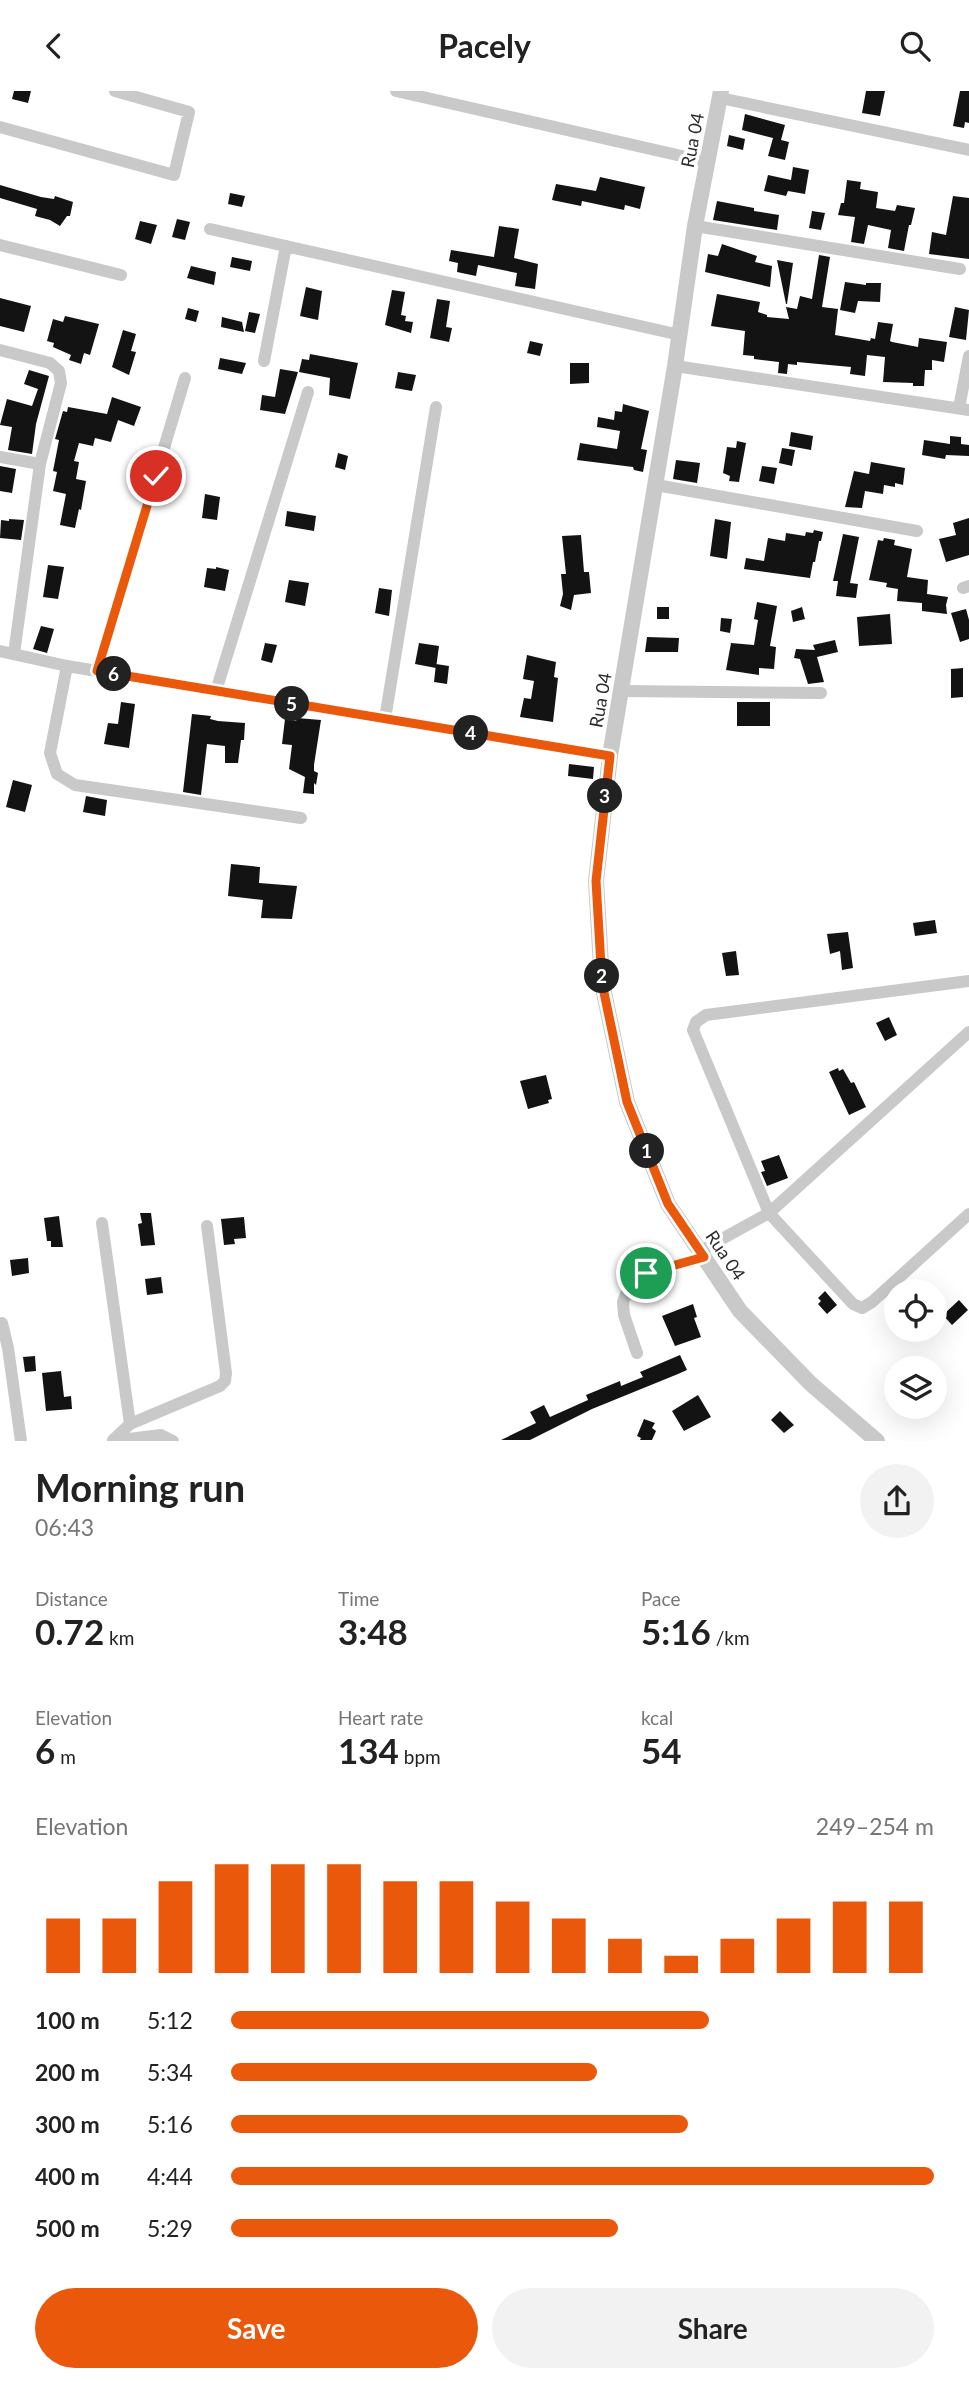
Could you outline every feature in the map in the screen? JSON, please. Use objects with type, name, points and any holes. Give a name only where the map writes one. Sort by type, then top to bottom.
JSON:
[{"type":"street","points":[[0,127],[174,175],[189,112],[115,91]]},
{"type":"street","points":[[396,91],[708,162]]},
{"type":"street","points":[[720,95],[969,150]]},
{"type":"street","name":"Rua 04","points":[[720,95],[695,226],[676,366],[610,756],[596,881],[602,983],[627,1102],[668,1204],[740,1311],[811,1384],[877,1440]]},
{"type":"street","points":[[695,226],[960,269]]},
{"type":"street","points":[[210,229],[680,335]]},
{"type":"street","points":[[0,245],[121,275]]},
{"type":"street","points":[[264,361],[286,246]]},
{"type":"street","points":[[0,350],[50,363],[60,370],[61,383],[40,464],[14,654]]},
{"type":"street","points":[[676,366],[964,409],[969,356]]},
{"type":"street","points":[[97,671],[185,378]]},
{"type":"street","points":[[216,691],[308,392]]},
{"type":"street","points":[[385,719],[436,407]]},
{"type":"street","points":[[0,457],[40,464]]},
{"type":"street","points":[[656,485],[917,531]]},
{"type":"street","points":[[0,651],[67,666],[610,756]]},
{"type":"street","points":[[67,666],[50,753],[57,773],[75,785],[301,818]]},
{"type":"street","points":[[621,691],[821,693]]},
{"type":"street","points":[[969,981],[706,1015],[696,1022],[693,1030],[769,1213],[853,1304],[862,1308],[969,1214]]},
{"type":"street","points":[[637,1353],[622,1302],[631,1281],[646,1273],[702,1254],[769,1213],[969,1033]]},
{"type":"street","points":[[102,1223],[130,1424]]},
{"type":"street","points":[[113,1440],[130,1424],[220,1386],[225,1381],[207,1226]]},
{"type":"street","points":[[2,1323],[21,1440]]},
{"type":"street","points":[[113,1440],[161,1435],[173,1440]]},
{"type":"building","points":[[14,91],[31,91],[28,103],[12,99]]},
{"type":"building","points":[[866,91],[885,91],[880,116],[862,113]]},
{"type":"building","points":[[960,91],[969,91],[969,123],[965,122],[964,128],[953,126]]},
{"type":"building","points":[[745,114],[785,125],[781,140],[742,130]]},
{"type":"building","points":[[729,135],[745,139],[743,150],[727,146]]},
{"type":"building","points":[[773,138],[789,142],[785,160],[768,156]]},
{"type":"building","points":[[793,167],[809,170],[805,194],[788,191],[786,196],[764,191],[768,175],[791,180]]},
{"type":"building","points":[[600,177],[645,187],[640,209],[625,205],[624,210],[582,201],[581,206],[552,200],[556,184],[596,191]]},
{"type":"building","points":[[847,180],[861,182],[860,189],[878,192],[876,208],[895,211],[897,205],[915,208],[904,251],[888,248],[891,230],[868,225],[864,244],[851,242],[855,217],[838,215],[841,203],[844,203]]},
{"type":"building","points":[[0,185],[41,197],[54,199],[55,196],[73,202],[70,216],[67,216],[60,226],[35,216],[37,209],[0,198]]},
{"type":"building","points":[[230,193],[245,196],[242,207],[228,204]]},
{"type":"building","points":[[953,196],[969,198],[969,259],[929,254],[932,232],[946,235]]},
{"type":"building","points":[[717,201],[779,215],[777,230],[713,220]]},
{"type":"building","points":[[812,211],[825,213],[821,230],[809,228]]},
{"type":"building","points":[[177,219],[190,222],[185,240],[172,237]]},
{"type":"building","points":[[140,221],[157,225],[151,244],[135,239]]},
{"type":"building","points":[[499,226],[519,229],[514,258],[538,264],[535,289],[515,286],[517,273],[478,265],[476,276],[457,272],[458,263],[449,261],[451,250],[494,257]]},
{"type":"building","points":[[722,244],[757,256],[755,262],[772,266],[770,287],[705,272],[708,254],[718,256]]},
{"type":"building","points":[[819,255],[830,257],[822,307],[838,309],[835,335],[870,341],[871,338],[875,339],[878,322],[893,324],[892,342],[918,347],[919,338],[947,342],[944,362],[932,360],[932,370],[925,370],[924,386],[883,382],[885,357],[867,355],[865,376],[850,374],[851,367],[797,362],[797,365],[788,364],[787,374],[778,373],[779,362],[743,355],[745,331],[711,326],[717,294],[760,302],[758,312],[767,317],[789,319],[786,307],[797,309],[800,296],[812,299]]},
{"type":"building","points":[[232,257],[252,261],[250,271],[230,267]]},
{"type":"building","points":[[777,260],[793,263],[787,304],[786,304]]},
{"type":"building","points":[[191,266],[216,272],[214,285],[187,278]]},
{"type":"building","points":[[845,282],[866,285],[881,283],[880,302],[858,301],[855,313],[840,310]]},
{"type":"building","points":[[306,287],[322,291],[318,320],[300,316]]},
{"type":"building","points":[[392,290],[405,292],[401,315],[406,316],[405,321],[413,322],[411,333],[385,325]]},
{"type":"building","points":[[0,298],[31,306],[24,332],[0,326]]},
{"type":"building","points":[[437,299],[450,301],[446,327],[452,328],[449,342],[430,338]]},
{"type":"building","points":[[955,307],[969,310],[966,340],[949,337]]},
{"type":"building","points":[[188,308],[199,311],[196,322],[185,319]]},
{"type":"building","points":[[249,312],[260,314],[255,333],[245,331]]},
{"type":"building","points":[[65,316],[99,324],[90,355],[84,353],[81,364],[69,360],[71,355],[53,347],[54,343],[47,341],[53,319],[63,322]]},
{"type":"building","points":[[222,317],[242,322],[244,332],[221,327]]},
{"type":"building","points":[[123,330],[136,334],[131,351],[136,352],[129,375],[112,367]]},
{"type":"building","points":[[530,341],[543,344],[540,356],[527,353]]},
{"type":"building","points":[[310,354],[358,363],[350,399],[329,395],[330,378],[299,372],[302,359],[309,360]]},
{"type":"building","points":[[220,358],[246,363],[242,374],[218,369]]},
{"type":"building","points":[[570,363],[589,363],[589,383],[570,384]]},
{"type":"building","points":[[280,369],[298,372],[285,414],[260,410],[262,395],[275,397]]},
{"type":"building","points":[[29,370],[49,376],[36,424],[32,454],[8,450],[12,427],[0,425],[7,399],[32,406],[38,389],[24,384]]},
{"type":"building","points":[[398,372],[416,375],[412,391],[395,388]]},
{"type":"building","points":[[112,397],[141,407],[134,426],[118,420],[111,442],[95,438],[93,446],[79,443],[74,461],[79,462],[76,479],[86,481],[81,510],[79,509],[75,528],[60,525],[66,494],[53,491],[57,472],[53,471],[59,440],[55,439],[63,411],[67,412],[68,407],[107,414]]},
{"type":"building","points":[[623,404],[649,411],[641,449],[647,450],[643,472],[634,470],[633,467],[577,460],[580,443],[617,449],[620,431],[597,427],[598,417],[614,420],[615,411],[622,412]]},
{"type":"building","points":[[791,432],[813,436],[811,450],[789,446]]},
{"type":"building","points":[[950,436],[961,437],[961,444],[969,445],[969,456],[946,455],[945,459],[922,455],[924,440],[950,444]]},
{"type":"building","points":[[737,441],[746,443],[739,482],[729,481],[730,476],[723,473],[727,447],[736,448]]},
{"type":"building","points":[[782,448],[795,450],[792,466],[779,463]]},
{"type":"building","points":[[338,453],[348,456],[345,470],[335,467]]},
{"type":"building","points":[[676,460],[700,463],[697,483],[673,479]]},
{"type":"building","points":[[871,462],[905,468],[903,485],[884,485],[883,494],[865,491],[862,508],[845,507],[854,471],[869,474]]},
{"type":"building","points":[[0,466],[16,469],[12,493],[0,491]]},
{"type":"building","points":[[762,466],[777,468],[774,484],[759,481]]},
{"type":"building","points":[[205,494],[220,497],[217,520],[202,518]]},
{"type":"building","points":[[287,511],[316,516],[314,531],[285,526]]},
{"type":"building","points":[[969,518],[969,555],[946,562],[939,539],[956,535],[953,523]]},
{"type":"building","points":[[715,519],[731,522],[727,559],[710,556]]},
{"type":"building","points":[[1,520],[24,520],[21,540],[0,538]]},
{"type":"building","points":[[814,530],[823,532],[810,578],[744,569],[746,558],[764,561],[768,538],[785,541],[786,533],[805,536],[806,532],[813,533]]},
{"type":"building","points":[[843,534],[859,537],[850,583],[858,584],[856,598],[836,596],[838,581],[833,581]]},
{"type":"building","points":[[581,535],[584,572],[589,572],[591,593],[574,595],[571,610],[560,606],[563,594],[561,574],[566,574],[562,536]]},
{"type":"building","points":[[884,538],[895,540],[894,545],[912,549],[907,577],[928,580],[927,594],[948,597],[947,614],[922,611],[922,603],[897,601],[898,589],[886,587],[887,583],[869,580],[878,540],[883,541]]},
{"type":"building","points":[[48,565],[64,567],[58,599],[43,597]]},
{"type":"building","points":[[207,568],[229,570],[225,591],[204,587]]},
{"type":"building","points":[[289,580],[309,583],[305,606],[285,602]]},
{"type":"building","points":[[379,588],[392,590],[389,616],[375,613]]},
{"type":"building","points":[[757,602],[777,606],[770,646],[776,647],[774,669],[759,668],[759,675],[726,670],[731,643],[754,645],[758,620],[754,619]]},
{"type":"building","points":[[657,607],[669,607],[669,619],[657,619]]},
{"type":"building","points":[[802,607],[805,619],[793,622],[791,611]]},
{"type":"building","points":[[966,609],[969,639],[960,642],[951,613]]},
{"type":"building","points":[[890,614],[892,644],[859,646],[857,617]]},
{"type":"building","points":[[721,618],[732,619],[730,633],[720,631]]},
{"type":"building","points":[[41,626],[54,629],[47,653],[33,649]]},
{"type":"building","points":[[647,637],[679,638],[678,652],[645,652]]},
{"type":"building","points":[[835,640],[838,652],[817,657],[824,682],[808,684],[800,659],[794,658],[796,649],[815,650],[813,645]]},
{"type":"building","points":[[265,643],[277,645],[272,663],[261,660]]},
{"type":"building","points":[[419,643],[439,646],[436,668],[415,664]]},
{"type":"building","points":[[527,655],[556,662],[554,677],[558,678],[553,722],[520,717],[524,698],[531,699],[534,681],[523,679]]},
{"type":"building","points":[[436,664],[449,666],[447,684],[434,682]]},
{"type":"building","points":[[963,668],[963,697],[951,698],[951,669]]},
{"type":"building","points":[[121,702],[135,704],[129,748],[104,744],[108,723],[118,724]]},
{"type":"building","points":[[737,702],[770,702],[770,726],[737,726]]},
{"type":"building","points":[[192,714],[211,716],[210,719],[218,721],[245,723],[238,763],[225,763],[225,746],[207,744],[201,795],[183,792]]},
{"type":"building","points":[[297,718],[321,720],[314,765],[314,771],[318,773],[314,794],[303,793],[305,777],[289,769],[292,745],[282,744],[285,719],[296,721]]},
{"type":"building","points":[[569,764],[594,767],[593,779],[568,776]]},
{"type":"building","points":[[13,780],[32,785],[25,812],[6,807]]},
{"type":"building","points":[[86,796],[107,800],[105,816],[83,812]]},
{"type":"building","points":[[231,864],[260,867],[259,883],[297,886],[292,919],[261,918],[263,900],[228,896]]},
{"type":"building","points":[[935,920],[937,933],[915,936],[913,923]]},
{"type":"building","points":[[848,932],[853,968],[842,970],[840,951],[830,954],[827,934]]},
{"type":"building","points":[[736,951],[739,975],[726,976],[722,953]]},
{"type":"building","points":[[889,1017],[897,1035],[885,1041],[876,1023]]},
{"type":"building","points":[[838,1068],[839,1071],[843,1069],[851,1083],[854,1082],[866,1107],[849,1115],[829,1072]]},
{"type":"building","points":[[546,1075],[552,1099],[548,1100],[549,1103],[528,1109],[520,1081]]},
{"type":"building","points":[[779,1155],[788,1178],[767,1186],[761,1172],[765,1171],[761,1161]]},
{"type":"building","points":[[140,1213],[151,1213],[155,1245],[141,1246],[138,1224],[142,1223]]},
{"type":"building","points":[[59,1216],[63,1247],[51,1247],[51,1241],[47,1241],[44,1218]]},
{"type":"building","points":[[244,1217],[246,1238],[234,1239],[235,1244],[224,1245],[221,1219]]},
{"type":"building","points":[[28,1258],[29,1273],[12,1276],[10,1260]]},
{"type":"building","points":[[161,1277],[163,1293],[147,1295],[145,1279]]},
{"type":"building","points":[[825,1291],[837,1305],[827,1314],[818,1304],[821,1301],[818,1298]]},
{"type":"building","points":[[959,1300],[968,1310],[952,1325],[947,1319],[947,1311]]},
{"type":"building","points":[[693,1304],[697,1317],[694,1318],[701,1337],[675,1346],[662,1316]]},
{"type":"building","points":[[680,1355],[687,1370],[592,1409],[530,1440],[501,1440],[536,1423],[530,1412],[544,1405],[550,1417],[588,1400],[586,1395],[620,1381],[621,1386],[643,1377],[640,1372]]},
{"type":"building","points":[[35,1356],[36,1371],[25,1372],[23,1357]]},
{"type":"building","points":[[61,1371],[64,1397],[71,1396],[72,1409],[46,1411],[42,1373]]},
{"type":"building","points":[[698,1395],[711,1417],[684,1431],[672,1411]]},
{"type":"building","points":[[780,1411],[794,1425],[784,1433],[771,1420]]},
{"type":"building","points":[[644,1419],[655,1423],[652,1428],[656,1431],[652,1440],[640,1440],[637,1436]]},
{"type":"route","points":[[156,476],[97,671],[610,756],[596,881],[602,983],[627,1102],[668,1204],[704,1257],[646,1273]]}]
